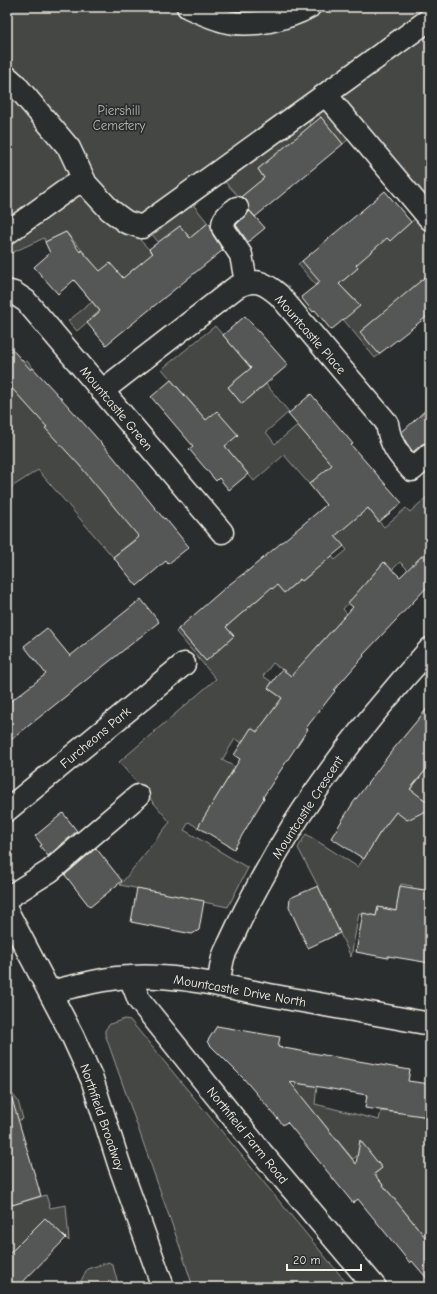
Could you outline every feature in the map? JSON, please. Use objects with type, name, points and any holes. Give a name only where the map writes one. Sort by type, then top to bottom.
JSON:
[{"type":"street","points":[[188,7],[215,18],[230,22],[242,23],[280,18],[309,7]]},
{"type":"street","points":[[7,77],[15,84],[69,148],[86,184],[110,210],[126,222],[142,227],[430,19]]},
{"type":"street","points":[[326,95],[430,219]]},
{"type":"street","points":[[7,233],[75,184],[86,184]]},
{"type":"street","points":[[102,391],[235,288],[246,282],[242,255],[223,228],[223,223],[226,216],[237,208]]},
{"type":"street","name":"Mountcastle Place","points":[[246,282],[261,282],[278,295],[387,423],[390,440],[402,459],[412,470],[430,454]]},
{"type":"street","name":"Mountcastle Green","points":[[7,291],[14,293],[26,301],[222,532]]},
{"type":"street","name":"Mountcastle Crescent","points":[[218,984],[223,957],[240,920],[290,830],[315,792],[364,726],[400,682],[430,649]]},
{"type":"street","name":"Furcheons Park","points":[[7,810],[184,664]]},
{"type":"street","points":[[8,910],[50,871],[138,796]]},
{"type":"street","name":"Northfield Broadway","points":[[8,910],[72,1035],[92,1078],[119,1164],[163,1287]]},
{"type":"street","name":"Mountcastle Drive North","points":[[50,992],[85,984],[130,977],[178,978],[197,980],[259,993],[430,1024]]},
{"type":"street","name":"Northfield Farm Road","points":[[130,977],[139,1000],[261,1152],[375,1287]]},
{"type":"green space","name":"Piershill Cemetery","points":[[7,7],[430,7],[430,273],[395,303],[413,325],[390,307],[361,331],[380,354],[375,358],[342,318],[358,303],[346,291],[332,304],[298,264],[302,261],[344,280],[358,267],[331,236],[335,233],[352,253],[368,239],[395,236],[418,216],[352,136],[343,144],[319,115],[309,123],[317,133],[275,168],[291,187],[290,189],[267,162],[258,169],[264,178],[240,198],[222,179],[191,202],[208,223],[190,238],[180,226],[172,232],[182,245],[188,278],[150,232],[140,240],[163,264],[137,266],[129,273],[139,285],[113,284],[92,302],[74,280],[93,263],[66,232],[45,242],[44,238],[7,255]]},
{"type":"green space","points":[[92,302],[100,311],[77,331],[68,321]]},
{"type":"green space","points":[[215,326],[251,368],[228,387],[242,404],[266,384],[289,412],[266,432],[275,444],[320,406],[333,465],[309,484],[284,455],[254,481],[206,420],[162,369]]},
{"type":"green space","points":[[27,361],[33,368],[12,388],[47,427],[162,517],[113,557],[38,470],[7,490],[7,365],[24,363]]},
{"type":"green space","points":[[337,473],[384,527],[406,508],[410,512],[430,494],[430,548],[408,570],[400,562],[386,576],[378,569],[366,582],[374,589],[348,603],[343,609],[347,614],[315,649],[295,679],[273,663],[263,676],[272,682],[268,688],[282,698],[261,727],[242,743],[235,739],[222,760],[235,767],[198,828],[189,822],[184,830],[248,868],[228,907],[120,885],[170,822],[119,762],[216,679],[176,632],[178,629],[206,661],[234,636],[226,627],[262,596],[243,574],[247,570],[248,571],[253,567],[272,589],[277,585],[284,593],[296,583],[289,575],[294,571],[302,581],[312,573],[323,546],[335,560],[347,550],[335,536],[340,532],[321,509],[326,505]]},
{"type":"green space","points":[[430,765],[430,803],[410,790]]},
{"type":"green space","points":[[414,806],[430,817],[430,891],[419,889],[416,901],[410,900],[412,886],[401,884],[396,911],[378,907],[376,916],[359,913],[351,957],[318,886],[298,848],[306,834],[358,867],[382,830],[396,812]]},
{"type":"green space","points":[[125,1019],[130,1020],[350,1287],[193,1287],[105,1034],[105,1030],[110,1024]]},
{"type":"green space","points":[[296,1083],[317,1086],[315,1104],[379,1120],[381,1111],[399,1113],[401,1100],[421,1116],[430,1117],[430,1243],[380,1181],[369,1179],[382,1168],[366,1148],[353,1159],[309,1106],[292,1102]]},
{"type":"green space","points":[[10,1091],[18,1101],[23,1119],[7,1124],[7,1095]]},
{"type":"green space","points":[[7,1189],[12,1205],[46,1195],[50,1208],[66,1205],[69,1241],[45,1218],[7,1256]]},
{"type":"green space","points":[[109,1262],[113,1266],[119,1287],[78,1287],[87,1269]]},
{"type":"building","points":[[321,117],[343,144],[255,217],[249,210],[247,201],[242,196],[264,178],[258,169]]},
{"type":"building","points":[[385,191],[411,222],[390,241],[387,238],[356,265],[358,268],[339,284],[360,306],[331,330],[315,310],[313,312],[301,297],[320,282],[302,261]]},
{"type":"building","points":[[250,211],[265,228],[248,242],[236,225]]},
{"type":"building","points":[[208,223],[211,226],[213,235],[223,250],[106,345],[87,323],[100,311],[74,280],[58,294],[34,267],[50,253],[45,242],[66,232],[80,252],[81,250],[100,271],[110,263],[123,278],[153,253],[149,249],[180,226],[190,238]]},
{"type":"building","points":[[430,273],[430,314],[379,354],[360,332]]},
{"type":"building","points":[[245,316],[288,365],[242,404],[228,387],[251,368],[223,335]]},
{"type":"building","points":[[7,344],[31,370],[33,368],[69,407],[111,454],[189,547],[168,564],[166,561],[137,586],[113,557],[139,537],[80,466],[45,428],[47,427],[7,383]]},
{"type":"building","points":[[171,380],[206,420],[217,411],[238,435],[225,446],[248,474],[229,490],[219,478],[216,481],[189,449],[193,446],[151,397]]},
{"type":"building","points":[[311,394],[353,444],[351,445],[402,503],[379,522],[368,508],[335,536],[344,546],[302,581],[300,579],[284,593],[277,585],[272,589],[271,588],[226,627],[234,636],[206,661],[178,629],[226,587],[243,575],[326,505],[309,484],[332,465],[288,414]]},
{"type":"building","points":[[430,406],[430,442],[422,444],[413,452],[406,442],[402,432]]},
{"type":"building","points":[[430,548],[430,584],[363,655],[364,656],[334,690],[335,691],[306,728],[308,729],[263,797],[264,798],[234,849],[198,827],[240,759],[234,755],[251,728],[257,732],[282,698],[268,688],[282,669],[291,676],[353,607],[348,603],[384,562],[400,577]]},
{"type":"building","points":[[141,599],[159,622],[7,743],[7,704],[46,674],[24,646],[47,628],[70,656]]},
{"type":"building","points":[[430,705],[430,765],[410,789],[430,804],[430,809],[407,820],[396,812],[379,834],[364,859],[331,838],[353,803],[391,752]]},
{"type":"building","points":[[63,813],[77,831],[48,856],[40,846],[42,845],[35,836]]},
{"type":"building","points":[[96,848],[122,881],[90,907],[65,875]]},
{"type":"building","points":[[318,886],[340,933],[308,948],[289,907],[290,898]]},
{"type":"building","points":[[400,886],[430,891],[426,927],[430,927],[430,963],[388,956],[388,958],[356,952],[363,913],[376,916],[378,907],[396,911]]},
{"type":"building","points":[[137,888],[204,901],[199,930],[192,934],[131,922]]},
{"type":"building","points":[[217,1026],[280,1037],[278,1047],[410,1070],[408,1081],[430,1084],[430,1117],[365,1108],[367,1095],[290,1082],[356,1164],[360,1140],[382,1168],[374,1174],[430,1243],[430,1282],[412,1261],[410,1263],[358,1199],[353,1203],[287,1122],[283,1125],[244,1079],[207,1042]]},
{"type":"building","points":[[12,1099],[41,1196],[12,1205],[7,1189],[7,1100]]},
{"type":"building","points":[[45,1218],[66,1238],[18,1287],[7,1287],[7,1256]]}]
